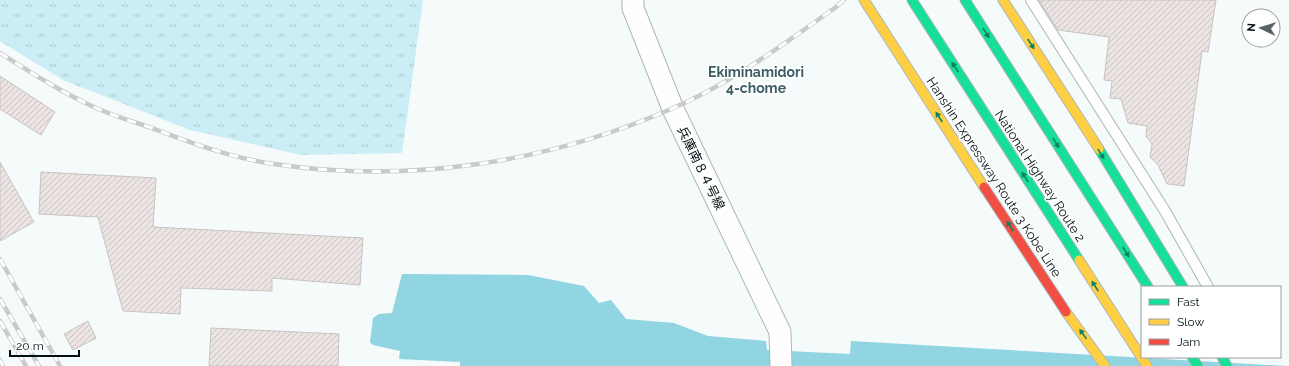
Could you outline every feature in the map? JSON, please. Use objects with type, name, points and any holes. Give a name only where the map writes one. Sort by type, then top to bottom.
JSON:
[{"type":"highway","name":"Hanshin Expressway Route 3 Kobe Line","points":[[864,0],[1049,287],[1105,366]]},
{"type":"highway","name":"National Highway Route 2","points":[[912,0],[1141,357]]},
{"type":"highway","points":[[965,0],[1147,286]]},
{"type":"highway","points":[[1002,0],[1082,122],[1182,286]]},
{"type":"street","name":"兵庫南８４号線","points":[[633,0],[633,8],[673,109],[780,332],[781,366]]},
{"type":"lane","points":[[1031,0],[1165,211],[1207,286]]},
{"type":"green space","points":[[0,0],[423,0],[402,153],[301,155],[190,130],[63,80],[0,41]]},
{"type":"water","points":[[402,274],[528,275],[584,286],[599,303],[611,300],[626,319],[674,323],[708,336],[766,341],[767,350],[850,354],[851,341],[1287,366],[460,366],[460,362],[399,359],[400,351],[373,345],[370,342],[373,318],[379,314],[392,313]]},
{"type":"building","points":[[1039,0],[1216,0],[1208,52],[1202,51],[1184,186],[1167,184],[1158,165],[1150,157],[1152,144],[1146,136],[1147,126],[1128,123],[1121,99],[1110,98],[1112,81],[1104,80],[1109,37],[1058,30]]},
{"type":"building","points":[[0,76],[55,112],[41,135],[0,109]]},
{"type":"building","points":[[0,162],[34,222],[0,241]]},
{"type":"building","points":[[41,172],[156,178],[153,227],[363,238],[360,285],[272,278],[272,291],[181,288],[180,314],[123,311],[98,217],[39,214]]},
{"type":"building","points":[[88,321],[96,338],[73,350],[64,334]]},
{"type":"building","points":[[211,328],[339,334],[338,366],[209,366]]},
{"type":"railway","points":[[0,53],[58,88],[101,110],[226,154],[274,164],[324,170],[426,170],[476,164],[526,155],[576,143],[624,128],[671,109],[714,88],[756,62],[844,0]]},
{"type":"railway","points":[[0,259],[60,366]]},
{"type":"railway","points":[[0,299],[39,366]]},
{"type":"railway","points":[[0,321],[26,366]]},
{"type":"railway","points":[[0,360],[3,366]]},
{"type":"traffic: fast","points":[[912,0],[1079,260]]},
{"type":"traffic: fast","points":[[965,0],[1147,286]]},
{"type":"traffic: fast","points":[[1099,149],[1182,286]]},
{"type":"traffic: fast","points":[[1193,358],[1198,366]]},
{"type":"traffic: fast","points":[[1223,358],[1227,366]]},
{"type":"traffic: slow","points":[[864,0],[984,187]]},
{"type":"traffic: slow","points":[[1003,0],[1099,149]]},
{"type":"traffic: slow","points":[[1079,260],[1141,357]]},
{"type":"traffic: slow","points":[[1066,312],[1105,366]]},
{"type":"traffic: slow","points":[[1142,358],[1147,366]]},
{"type":"traffic: jam","points":[[984,187],[1066,312]]},
{"type":"district","name":"Ekiminamidori 4-chome","points":[[756,80]]}]
